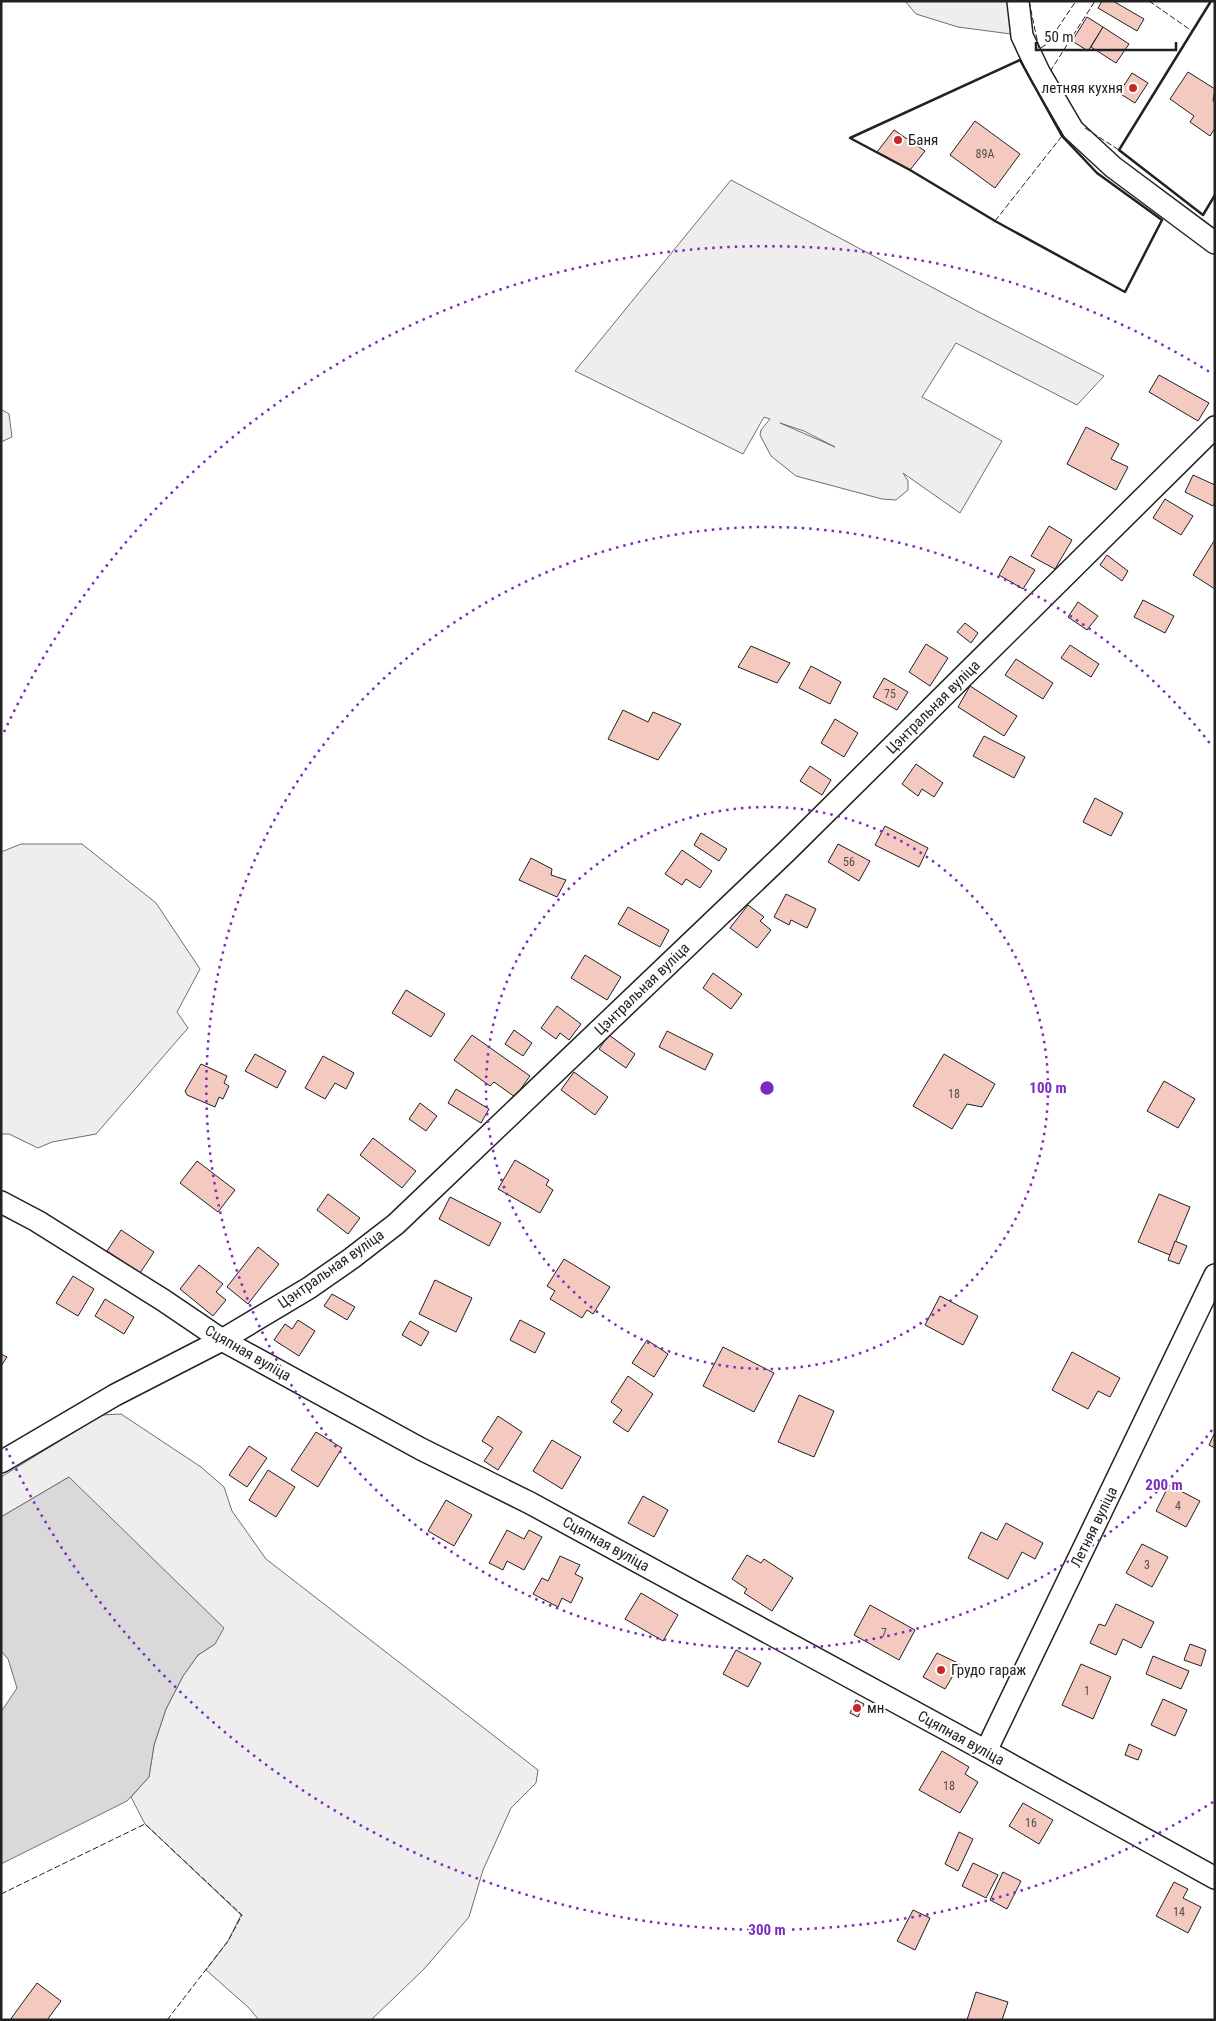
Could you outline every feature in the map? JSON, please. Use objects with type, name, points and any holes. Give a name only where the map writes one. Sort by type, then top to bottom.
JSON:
[{"type":"street","points":[[1018,1],[1022,36],[1039,72],[1072,130],[1113,167],[1215,244]]},
{"type":"street","name":"Цэнтральная вуліца","points":[[1,1462],[115,1395],[222,1340],[309,1288],[396,1224],[787,852],[1215,427]]},
{"type":"street","name":"Сцяпная вуліца","points":[[1,1202],[37,1221],[163,1300],[222,1340],[421,1449],[539,1507],[1215,1878]]},
{"type":"street","name":"Летняя вуліца","points":[[986,1751],[1215,1276]]},
{"type":"shaded area","points":[[905,1],[1008,1],[1011,34],[958,27],[916,14]]},
{"type":"shaded area","points":[[731,180],[971,308],[1104,376],[1077,405],[956,343],[922,397],[1002,441],[960,513],[903,473],[908,481],[908,490],[896,500],[882,499],[796,476],[771,456],[760,435],[761,430],[770,419],[764,417],[743,454],[575,371]],"holes":[[[780,423],[804,431],[835,447]]]},
{"type":"shaded area","points":[[1,409],[9,414],[12,437],[1,442]]},
{"type":"shaded area","points":[[21,844],[82,844],[156,903],[200,969],[177,1012],[188,1028],[96,1134],[52,1142],[38,1148],[9,1134],[1,1134],[1,852]]},
{"type":"shaded area","points":[[121,1414],[201,1467],[224,1487],[232,1511],[266,1559],[538,1770],[536,1783],[511,1808],[483,1870],[469,1917],[424,1969],[371,2020],[259,2020],[248,2007],[206,1970],[228,1941],[241,1915],[145,1824],[131,1797],[149,1777],[154,1745],[166,1709],[183,1676],[198,1655],[215,1644],[69,1477],[1,1517],[1,1477],[102,1415]]},
{"type":"shaded area","points":[[69,1477],[224,1628],[215,1644],[198,1655],[183,1676],[166,1709],[154,1745],[149,1777],[127,1801],[1,1864],[1,1712],[17,1688],[8,1659],[1,1651],[1,1517]]},
{"type":"building","points":[[1102,1],[1113,1],[1144,19],[1137,31],[1098,8]]},
{"type":"building","points":[[1087,17],[1103,27],[1088,51],[1072,41]]},
{"type":"building","points":[[1103,27],[1129,44],[1116,63],[1091,47]]},
{"type":"building","points":[[1188,72],[1215,89],[1213,101],[1215,102],[1215,128],[1210,136],[1190,122],[1194,116],[1170,99]]},
{"type":"building","name":"летняя кухня","points":[[1132,73],[1148,83],[1135,103],[1119,93]]},
{"type":"building","points":[[975,121],[1020,154],[995,188],[950,155]]},
{"type":"building","name":"Баня","points":[[894,130],[925,151],[910,170],[877,152]]},
{"type":"building","points":[[1159,375],[1209,403],[1198,421],[1149,392]]},
{"type":"building","points":[[1086,427],[1119,444],[1111,459],[1128,467],[1116,490],[1067,464]]},
{"type":"building","points":[[1193,475],[1215,485],[1215,502],[1213,506],[1185,492]]},
{"type":"building","points":[[1165,499],[1193,516],[1181,535],[1153,518]]},
{"type":"building","points":[[1049,526],[1072,540],[1055,569],[1031,556]]},
{"type":"building","points":[[1215,542],[1215,589],[1193,575]]},
{"type":"building","points":[[1107,555],[1128,571],[1122,581],[1100,565]]},
{"type":"building","points":[[1010,556],[1035,570],[1023,589],[999,575]]},
{"type":"building","points":[[1143,600],[1174,616],[1165,633],[1134,617]]},
{"type":"building","points":[[1078,602],[1098,616],[1087,630],[1068,617]]},
{"type":"building","points":[[965,623],[978,633],[971,643],[957,632]]},
{"type":"building","points":[[926,644],[948,658],[930,686],[909,672]]},
{"type":"building","points":[[1070,645],[1099,664],[1091,677],[1061,658]]},
{"type":"building","points":[[751,646],[790,663],[777,683],[738,667]]},
{"type":"building","points":[[1016,659],[1053,683],[1043,699],[1005,675]]},
{"type":"building","points":[[811,666],[841,682],[830,704],[799,688]]},
{"type":"building","points":[[884,678],[908,692],[897,710],[873,697]]},
{"type":"building","points":[[970,686],[1017,716],[1004,736],[958,707]]},
{"type":"building","points":[[623,710],[648,722],[653,712],[681,724],[658,760],[608,739]]},
{"type":"building","points":[[835,719],[858,733],[844,757],[821,743]]},
{"type":"building","points":[[984,736],[1025,757],[1014,778],[973,756]]},
{"type":"building","points":[[916,764],[943,783],[934,797],[922,789],[918,796],[902,784]]},
{"type":"building","points":[[810,766],[831,780],[822,795],[800,781]]},
{"type":"building","points":[[1095,798],[1123,813],[1111,836],[1083,822]]},
{"type":"building","points":[[885,826],[928,848],[919,867],[875,845]]},
{"type":"building","points":[[701,833],[727,849],[719,861],[694,845]]},
{"type":"building","points":[[838,844],[870,861],[859,881],[828,862]]},
{"type":"building","points":[[682,850],[712,871],[700,888],[686,879],[682,885],[665,874]]},
{"type":"building","points":[[531,858],[552,869],[551,875],[566,880],[557,897],[519,880]]},
{"type":"building","points":[[786,894],[816,909],[807,928],[791,920],[789,925],[774,917]]},
{"type":"building","points":[[748,905],[764,917],[760,921],[771,930],[757,948],[730,928]]},
{"type":"building","points":[[628,907],[669,930],[660,947],[618,924]]},
{"type":"building","points":[[585,955],[621,977],[607,1000],[571,978]]},
{"type":"building","points":[[713,973],[742,994],[731,1009],[703,988]]},
{"type":"building","points":[[406,990],[445,1014],[431,1037],[392,1013]]},
{"type":"building","points":[[557,1006],[581,1024],[569,1040],[560,1033],[556,1039],[541,1028]]},
{"type":"building","points":[[514,1030],[532,1043],[523,1056],[505,1044]]},
{"type":"building","points":[[667,1031],[713,1054],[705,1070],[659,1047]]},
{"type":"building","points":[[472,1035],[530,1076],[515,1097],[494,1082],[490,1086],[454,1060]]},
{"type":"building","points":[[609,1035],[635,1054],[626,1068],[599,1049]]},
{"type":"building","points":[[255,1054],[286,1071],[277,1088],[245,1071]]},
{"type":"building","points":[[944,1054],[995,1084],[982,1107],[967,1104],[952,1129],[913,1106]]},
{"type":"building","points":[[323,1056],[354,1073],[346,1089],[335,1083],[325,1099],[305,1088]]},
{"type":"building","points":[[201,1064],[227,1076],[224,1083],[229,1086],[223,1099],[219,1097],[215,1107],[187,1095],[185,1091]]},
{"type":"building","points":[[574,1072],[608,1097],[595,1115],[561,1090]]},
{"type":"building","points":[[1164,1081],[1195,1099],[1178,1128],[1147,1111]]},
{"type":"building","points":[[456,1089],[489,1109],[481,1123],[448,1103]]},
{"type":"building","points":[[420,1103],[437,1116],[426,1131],[409,1119]]},
{"type":"building","points":[[373,1138],[416,1171],[402,1188],[360,1155]]},
{"type":"building","points":[[515,1160],[549,1180],[546,1185],[553,1190],[540,1213],[498,1189]]},
{"type":"building","points":[[197,1161],[235,1190],[218,1212],[180,1183]]},
{"type":"building","points":[[328,1194],[360,1218],[348,1234],[317,1210]]},
{"type":"building","points":[[1159,1194],[1190,1207],[1170,1255],[1138,1242]]},
{"type":"building","points":[[450,1197],[501,1223],[489,1246],[439,1219]]},
{"type":"building","points":[[121,1230],[154,1252],[140,1273],[107,1251]]},
{"type":"building","points":[[1175,1241],[1187,1246],[1179,1264],[1168,1260]]},
{"type":"building","points":[[258,1247],[279,1264],[248,1304],[227,1287]]},
{"type":"building","points":[[564,1259],[610,1287],[593,1314],[587,1310],[582,1318],[550,1299],[555,1291],[547,1286]]},
{"type":"building","points":[[199,1265],[223,1284],[216,1292],[226,1300],[213,1316],[180,1289]]},
{"type":"building","points":[[73,1276],[94,1289],[78,1316],[56,1303]]},
{"type":"building","points":[[435,1280],[472,1298],[456,1332],[419,1314]]},
{"type":"building","points":[[332,1294],[355,1307],[347,1320],[324,1306]]},
{"type":"building","points":[[940,1296],[978,1316],[963,1345],[925,1325]]},
{"type":"building","points":[[105,1299],[134,1317],[124,1334],[95,1316]]},
{"type":"building","points":[[298,1320],[315,1331],[299,1356],[274,1340],[285,1324],[292,1329]]},
{"type":"building","points":[[520,1320],[545,1333],[535,1353],[510,1340]]},
{"type":"building","points":[[410,1321],[429,1332],[421,1346],[402,1335]]},
{"type":"building","points":[[647,1340],[668,1354],[654,1377],[632,1363]]},
{"type":"building","points":[[723,1347],[774,1373],[754,1412],[703,1386]]},
{"type":"building","points":[[1072,1352],[1120,1378],[1110,1397],[1098,1391],[1088,1409],[1052,1390]]},
{"type":"building","points":[[1,1354],[7,1357],[1,1366]]},
{"type":"building","points":[[628,1376],[653,1394],[628,1432],[613,1422],[622,1410],[611,1402]]},
{"type":"building","points":[[799,1395],[834,1411],[814,1457],[778,1442]]},
{"type":"building","points":[[498,1416],[522,1432],[498,1470],[484,1461],[493,1448],[482,1441]]},
{"type":"building","points":[[316,1432],[342,1448],[318,1487],[291,1470]]},
{"type":"building","points":[[1215,1432],[1215,1448],[1209,1445]]},
{"type":"building","points":[[552,1440],[581,1457],[562,1489],[533,1471]]},
{"type":"building","points":[[249,1446],[267,1458],[247,1487],[229,1475]]},
{"type":"building","points":[[268,1470],[295,1487],[276,1517],[249,1500]]},
{"type":"building","points":[[1169,1485],[1200,1501],[1186,1527],[1156,1511]]},
{"type":"building","points":[[643,1496],[668,1510],[654,1537],[628,1523]]},
{"type":"building","points":[[446,1500],[472,1515],[454,1546],[428,1531]]},
{"type":"building","points":[[1006,1523],[1043,1543],[1035,1559],[1022,1552],[1008,1579],[968,1558],[981,1532],[997,1540]]},
{"type":"building","points":[[507,1530],[524,1539],[529,1530],[542,1537],[524,1570],[507,1561],[503,1570],[489,1563]]},
{"type":"building","points":[[1142,1544],[1168,1557],[1152,1587],[1126,1573]]},
{"type":"building","points":[[747,1555],[761,1563],[764,1559],[793,1578],[772,1611],[744,1593],[747,1589],[732,1579]]},
{"type":"building","points":[[560,1556],[580,1565],[575,1574],[583,1578],[571,1603],[562,1598],[558,1607],[533,1594],[542,1578],[548,1581]]},
{"type":"building","points":[[641,1593],[678,1615],[663,1641],[625,1619]]},
{"type":"building","points":[[1116,1604],[1154,1622],[1141,1648],[1123,1639],[1116,1655],[1090,1643],[1099,1624],[1105,1626]]},
{"type":"building","points":[[870,1605],[915,1630],[899,1660],[854,1635]]},
{"type":"building","points":[[1190,1644],[1206,1650],[1201,1666],[1184,1660]]},
{"type":"building","points":[[736,1650],[761,1663],[748,1687],[723,1674]]},
{"type":"building","name":"Грудо гараж","points":[[937,1653],[960,1664],[945,1689],[923,1677]]},
{"type":"building","points":[[1153,1656],[1189,1671],[1181,1689],[1146,1674]]},
{"type":"building","points":[[1081,1664],[1111,1677],[1093,1719],[1062,1705]]},
{"type":"building","points":[[1163,1699],[1187,1710],[1175,1736],[1151,1725]]},
{"type":"building","name":"мн","points":[[856,1700],[864,1704],[858,1717],[850,1713]]},
{"type":"building","points":[[1129,1744],[1142,1750],[1138,1760],[1125,1755]]},
{"type":"building","points":[[942,1751],[969,1767],[965,1774],[978,1782],[960,1813],[919,1790]]},
{"type":"building","points":[[1023,1803],[1053,1820],[1039,1844],[1009,1826]]},
{"type":"building","points":[[959,1832],[973,1839],[958,1871],[945,1864]]},
{"type":"building","points":[[973,1863],[998,1875],[986,1898],[962,1886]]},
{"type":"building","points":[[1003,1872],[1021,1881],[1007,1909],[990,1900]]},
{"type":"building","points":[[1174,1882],[1188,1889],[1183,1898],[1201,1907],[1188,1933],[1156,1916]]},
{"type":"building","points":[[913,1910],[930,1918],[915,1950],[897,1941]]},
{"type":"building","points":[[37,1983],[61,2001],[47,2020],[10,2020]]},
{"type":"building","points":[[976,1992],[1008,2002],[1002,2020],[967,2020]]},
{"type":"fence","points":[[1029,1],[1039,49],[1047,44],[1076,1]]},
{"type":"fence","points":[[1056,79],[1051,70],[1095,1]]},
{"type":"fence","points":[[1149,1],[1192,31]]},
{"type":"fence","points":[[1085,128],[1119,150]]},
{"type":"fence","points":[[995,221],[1062,136]]},
{"type":"fence","points":[[1,1894],[145,1824],[242,1915],[228,1941],[167,2020]]},
{"type":"wall","points":[[1211,1],[1119,150],[1203,215],[1215,195]]},
{"type":"wall","points":[[1020,60],[1062,136],[1097,173],[1162,220],[1125,292],[995,221],[910,170],[850,138],[1020,60]]},
{"type":"place","name":"летняя кухня","points":[[1133,88]]},
{"type":"place","name":"Баня","points":[[898,140]]},
{"type":"place","name":"Грудо гараж","points":[[941,1670]]},
{"type":"place","name":"мн","points":[[857,1708]]}]
